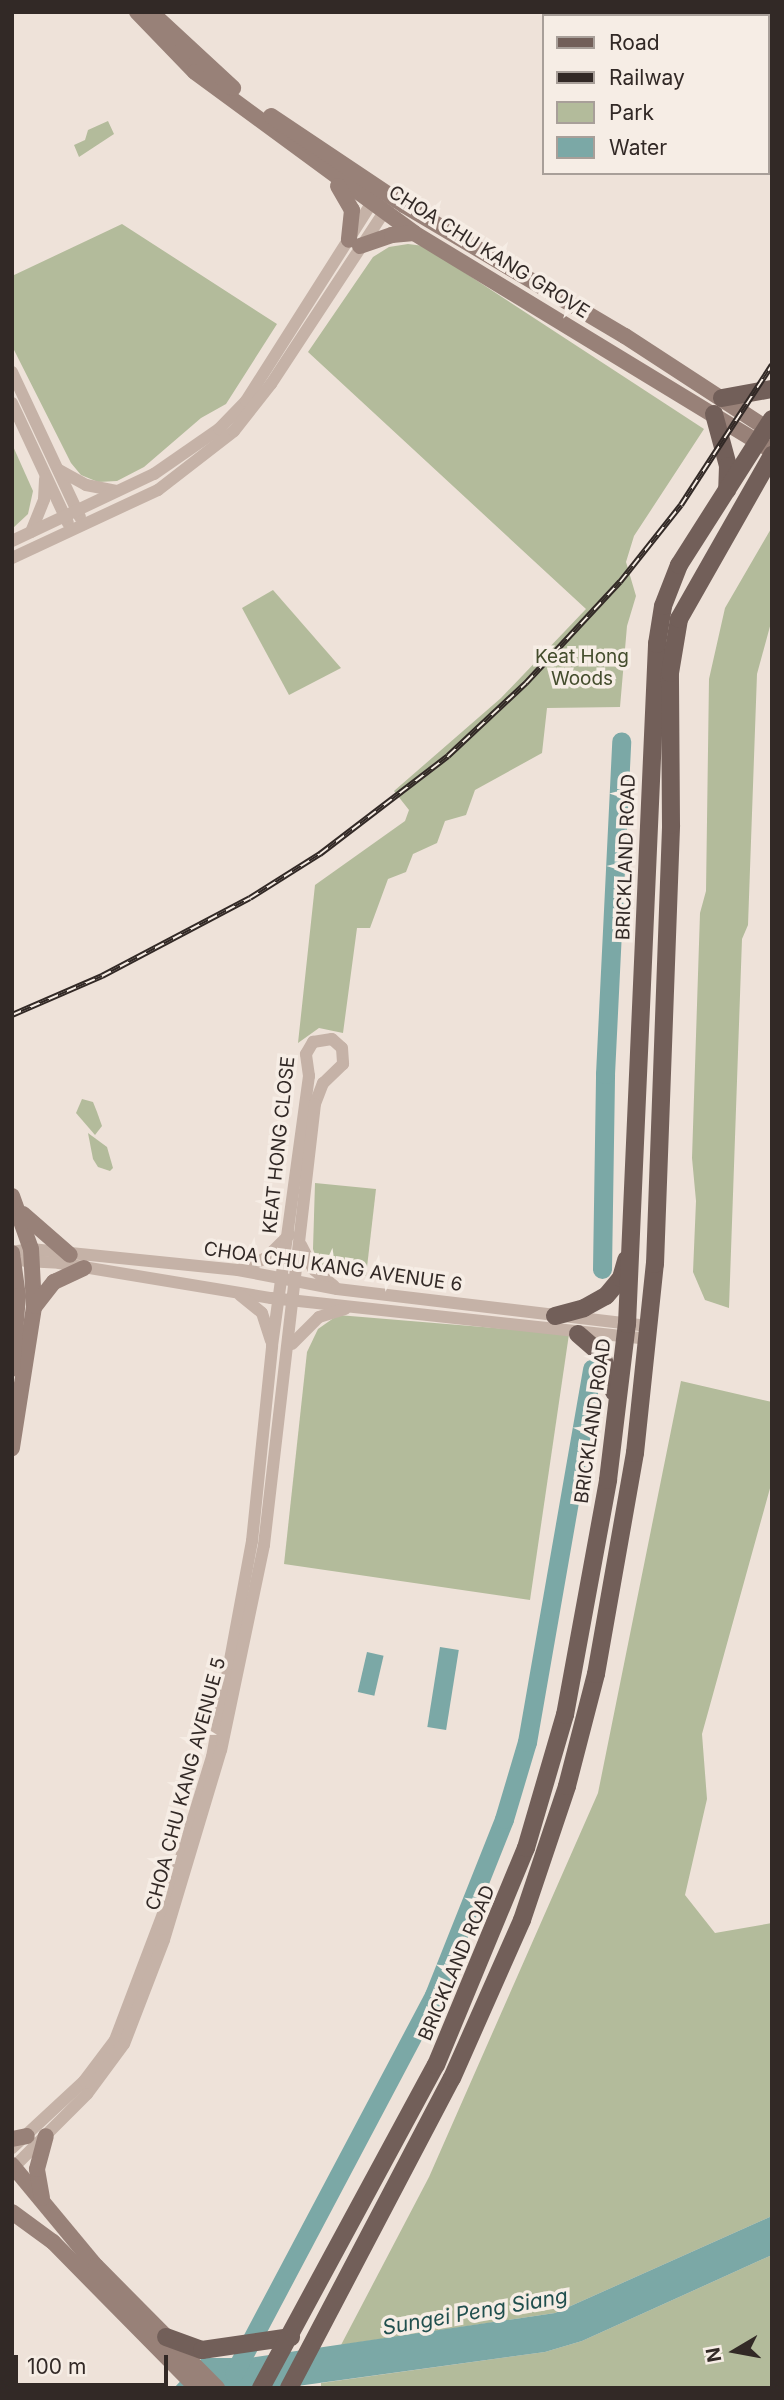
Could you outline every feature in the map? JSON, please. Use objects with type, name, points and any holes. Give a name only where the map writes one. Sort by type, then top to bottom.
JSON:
[{"type":"main road","points":[[727,493],[728,466],[718,406],[772,389]]},
{"type":"main road","points":[[294,2383],[452,2078],[522,1920],[559,1811],[613,1590],[655,1264],[670,851],[670,673],[679,619],[768,438]]},
{"type":"main road","name":"BRICKLAND ROAD","points":[[261,2388],[294,2333],[436,2065],[526,1848],[565,1715],[617,1406],[626,1331],[634,1229],[657,644],[663,606],[679,565],[768,438]]},
{"type":"main road","points":[[555,1316],[584,1308],[612,1291],[621,1278],[634,1229]]},
{"type":"main road","points":[[578,1334],[608,1365],[617,1406]]},
{"type":"main road","points":[[166,2337],[202,2350],[237,2346],[294,2333]]},
{"type":"street","name":"CHOA CHU KANG GROVE","points":[[137,12],[195,72],[317,163],[768,438]]},
{"type":"street","name":"CHOA CHU KANG GROVE","points":[[151,12],[202,64],[382,201],[414,233],[718,406]]},
{"type":"street","points":[[12,558],[158,490],[234,431],[271,384],[354,243],[353,215],[348,196],[317,163]]},
{"type":"street","points":[[22,536],[154,474],[196,445],[246,401],[382,201]]},
{"type":"street","points":[[354,243],[414,233]]},
{"type":"street","points":[[12,372],[83,523]]},
{"type":"street","points":[[12,403],[71,530]]},
{"type":"street","points":[[58,470],[86,485],[116,491]]},
{"type":"street","points":[[22,536],[44,499],[46,475]]},
{"type":"street","points":[[22,536],[28,550]]},
{"type":"street","name":"KEAT HONG CLOSE","points":[[288,1278],[295,1238],[318,1090],[340,1069],[344,1057],[337,1042],[326,1037],[313,1042],[306,1054],[309,1076],[295,1238]]},
{"type":"street","points":[[12,1448],[34,1307],[32,1254],[14,1201]]},
{"type":"street","points":[[14,1201],[43,1235],[70,1255]]},
{"type":"street","points":[[238,1270],[266,1258],[295,1238],[313,1269],[337,1289]]},
{"type":"street","name":"CHOA CHU KANG AVENUE 6","points":[[32,1254],[84,1268],[236,1293],[578,1334],[626,1331]]},
{"type":"street","name":"CHOA CHU KANG AVENUE 6","points":[[13,1256],[70,1255],[238,1270],[337,1289],[555,1316],[648,1333]]},
{"type":"street","points":[[12,1369],[18,1318],[13,1256]]},
{"type":"street","points":[[34,1307],[54,1282],[84,1268]]},
{"type":"street","name":"CHOA CHU KANG AVENUE 5","points":[[238,1657],[258,1497],[272,1346],[279,1298],[288,1278]]},
{"type":"street","name":"CHOA CHU KANG AVENUE 5","points":[[13,2167],[46,2136],[115,2040],[155,1937],[212,1757],[264,1545],[290,1346],[294,1300],[288,1278]]},
{"type":"street","points":[[236,1293],[262,1313],[272,1346]]},
{"type":"street","points":[[290,1346],[320,1317],[352,1307]]},
{"type":"street","name":"CHOA CHU KANG AVENUE 5","points":[[12,2148],[20,2137],[73,2101]]},
{"type":"street","points":[[42,2199],[37,2169],[46,2136]]},
{"type":"street","points":[[13,2167],[96,2266],[166,2337],[197,2388]]},
{"type":"street","points":[[14,2216],[52,2242],[186,2367],[217,2388]]},
{"type":"green space","points":[[108,121],[114,134],[79,157],[74,145],[85,140],[88,130]]},
{"type":"green space","points":[[122,224],[277,324],[226,404],[201,418],[144,467],[117,481],[98,482],[81,475],[71,463],[12,346],[12,276]]},
{"type":"green space","name":"Keat Hong Woods","points":[[408,244],[424,246],[704,429],[634,536],[626,562],[636,596],[627,626],[620,707],[547,708],[542,753],[475,790],[466,815],[445,821],[437,843],[413,854],[406,872],[388,879],[370,928],[357,928],[343,1033],[319,1028],[298,1043],[315,885],[405,821],[409,810],[394,791],[501,698],[586,609],[308,352],[373,257],[389,247]]},
{"type":"green space","points":[[12,444],[33,491],[28,514],[12,529]]},
{"type":"green space","points":[[772,527],[772,619],[757,674],[748,925],[742,939],[729,1308],[705,1300],[693,1272],[696,1201],[692,1158],[700,913],[706,891],[709,679],[725,608]]},
{"type":"green space","points":[[273,590],[341,668],[289,695],[242,608]]},
{"type":"green space","points":[[82,1099],[93,1102],[97,1112],[102,1126],[95,1135],[76,1113]]},
{"type":"green space","points":[[88,1133],[107,1147],[113,1168],[110,1171],[98,1167],[93,1159]]},
{"type":"green space","points":[[315,1183],[376,1189],[366,1276],[329,1271],[318,1264],[313,1249]]},
{"type":"green space","points":[[338,1315],[569,1334],[530,1600],[284,1564],[307,1352],[318,1329]]},
{"type":"green space","points":[[681,1381],[772,1402],[772,1481],[702,1734],[707,1799],[685,1895],[715,1933],[772,1923],[772,2216],[555,2313],[341,2345],[429,2177],[598,1793]]},
{"type":"green space","points":[[772,2255],[772,2388],[321,2388],[321,2383],[545,2352],[582,2341]]},
{"type":"water","points":[[440,1647],[459,1650],[446,1730],[427,1727]]},
{"type":"water","points":[[367,1652],[384,1656],[374,1696],[358,1692]]},
{"type":"water","points":[[772,2216],[772,2255],[582,2341],[545,2352],[283,2388],[174,2388],[202,2358],[249,2358],[555,2313]]},
{"type":"waterway","points":[[602,1269],[605,1074],[621,741]]},
{"type":"waterway","points":[[234,2373],[434,1995],[504,1819],[527,1742],[592,1369]]},
{"type":"railway","points":[[12,1015],[102,976],[250,898],[320,854],[448,756],[526,683],[620,582],[681,505],[772,365]]},
{"type":"water label","name":"Sungei Peng Siang","points":[[475,2312]]}]
